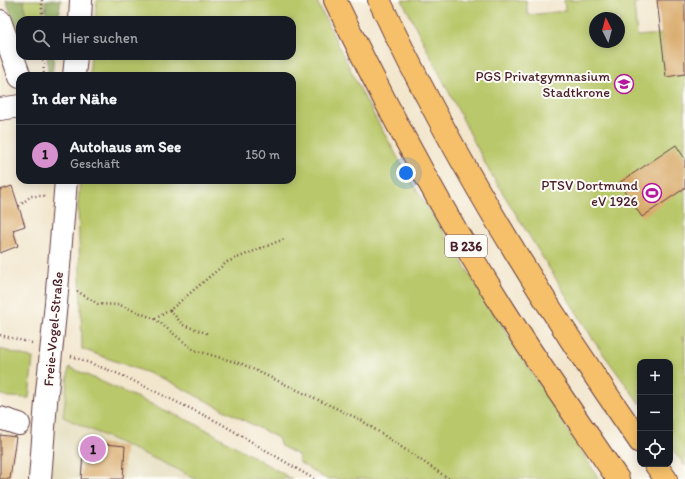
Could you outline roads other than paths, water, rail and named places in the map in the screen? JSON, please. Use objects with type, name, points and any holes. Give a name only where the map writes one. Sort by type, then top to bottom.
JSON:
[{"type":"highway","name":"B 236","points":[[335,0],[390,112],[450,218],[505,310],[618,479]]},
{"type":"highway","name":"B 236","points":[[379,0],[426,96],[476,187],[574,344],[637,438]]},
{"type":"highway","points":[[657,467],[666,479]]},
{"type":"street","points":[[80,16],[82,0]]},
{"type":"street","points":[[0,21],[18,72]]},
{"type":"street","points":[[74,72],[76,60]]},
{"type":"street","points":[[0,109],[16,107]]},
{"type":"street","name":"Freie-Vogel-Straße","points":[[40,479],[66,184]]},
{"type":"place","name":"PGS Privatgymnasium Stadtkrone","points":[[624,84]]},
{"type":"place","name":"PTSV Dortmund eV 1926","points":[[652,193]]},
{"type":"place","name":"Autohaus am See","points":[[93,449]]}]
